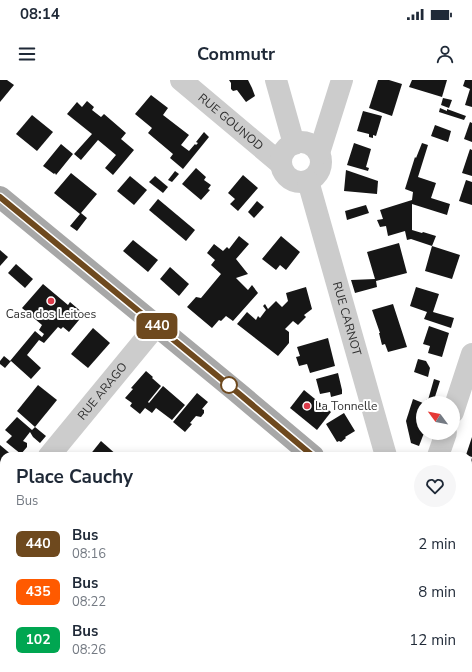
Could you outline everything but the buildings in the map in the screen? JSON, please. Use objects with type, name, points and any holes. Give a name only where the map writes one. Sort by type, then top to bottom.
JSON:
[{"type":"main road","points":[[2,203],[156,326],[308,452]]},
{"type":"street","name":"RUE GOUNOD","points":[[181,80],[281,164]]},
{"type":"street","points":[[276,80],[294,144]]},
{"type":"street","points":[[319,153],[342,80]]},
{"type":"street","points":[[300,142],[311,145],[319,153],[321,166],[314,178],[308,181],[296,182],[290,179],[282,170],[281,164],[284,151],[294,144],[300,142]]},
{"type":"street","name":"RUE CARNOT","points":[[308,181],[385,452]]},
{"type":"street","name":"RUE ARAGO","points":[[51,452],[156,326]]},
{"type":"street","points":[[458,396],[472,354]]},
{"type":"street","points":[[439,452],[444,440]]},
{"type":"bus line","name":"440","points":[[0,197],[308,452]]},
{"type":"place","name":"Casa dos Leitoes","points":[[51,301]]},
{"type":"place","name":"La Tonnelle","points":[[307,406]]}]
